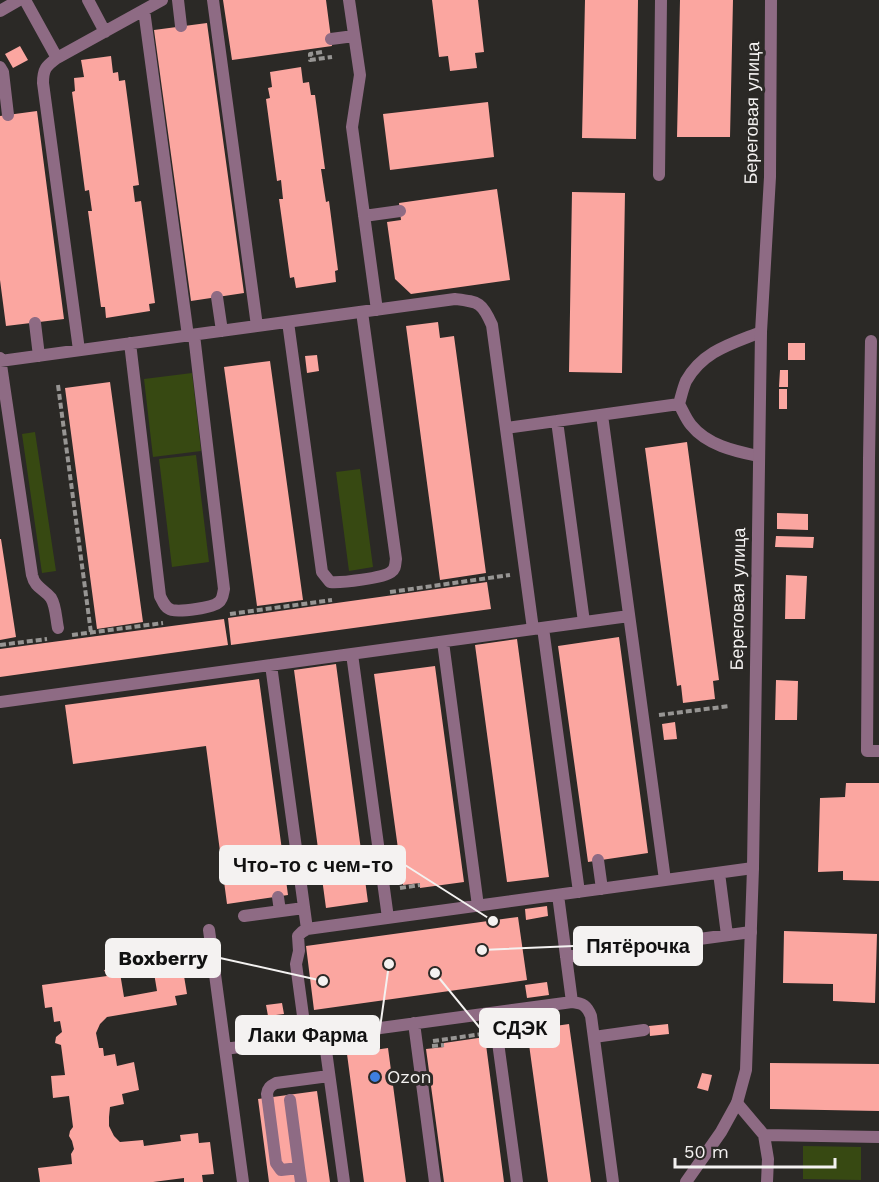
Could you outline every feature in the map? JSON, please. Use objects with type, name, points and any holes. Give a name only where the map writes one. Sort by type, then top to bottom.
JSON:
[{"type":"street","points":[[0,11],[19,0]]},
{"type":"street","points":[[25,0],[57,58]]},
{"type":"street","points":[[87,0],[105,32]]},
{"type":"street","points":[[79,350],[43,73],[48,65],[57,58],[162,0]]},
{"type":"street","points":[[178,0],[181,26]]},
{"type":"street","points":[[213,0],[257,326]]},
{"type":"street","points":[[350,0],[360,75],[352,127],[377,310]]},
{"type":"street","points":[[659,175],[662,0]]},
{"type":"street","name":"Береговая улица","points":[[686,1182],[721,1132],[737,1103],[746,1070],[753,868],[761,332],[770,177],[771,0]]},
{"type":"street","points":[[130,343],[160,596],[163,604],[170,610],[209,607],[219,602],[223,597],[224,589],[191,335],[144,10]]},
{"type":"street","points":[[331,39],[354,36]]},
{"type":"street","points":[[0,67],[3,72],[8,115]]},
{"type":"street","points":[[364,216],[400,211]]},
{"type":"street","points":[[217,297],[222,331]]},
{"type":"street","points":[[58,628],[53,602],[36,586],[32,576],[0,360],[455,299],[475,301],[485,310],[492,325],[525,573],[538,628],[579,892]]},
{"type":"street","points":[[288,322],[322,572],[330,582],[337,583],[390,573],[395,568],[396,559],[362,312]]},
{"type":"street","points":[[35,322],[39,356]]},
{"type":"street","points":[[758,456],[732,451],[710,441],[691,425],[679,404],[686,382],[700,362],[722,347],[761,332]]},
{"type":"street","points":[[871,341],[874,459],[867,751],[879,751]]},
{"type":"street","points":[[506,428],[679,404]]},
{"type":"street","points":[[602,415],[665,880]]},
{"type":"street","points":[[557,421],[584,622]]},
{"type":"street","points":[[0,702],[629,616]]},
{"type":"street","points":[[443,642],[468,872],[478,906]]},
{"type":"street","points":[[352,654],[388,918]]},
{"type":"street","points":[[271,665],[307,929]]},
{"type":"street","points":[[647,844],[660,842]]},
{"type":"street","points":[[598,860],[602,889]]},
{"type":"street","points":[[306,1038],[296,964],[299,951],[298,936],[307,929],[753,868]]},
{"type":"street","points":[[719,873],[727,935]]},
{"type":"street","points":[[558,895],[572,1002]]},
{"type":"street","points":[[278,897],[280,911]]},
{"type":"street","points":[[244,916],[260,907],[280,911],[304,908]]},
{"type":"street","points":[[209,930],[243,1182]]},
{"type":"street","points":[[566,957],[751,932]]},
{"type":"street","points":[[225,1049],[572,1002],[581,1003],[588,1008],[591,1016],[613,1182]]},
{"type":"street","points":[[494,1013],[492,1048],[516,1182]]},
{"type":"street","points":[[414,1023],[435,1182]]},
{"type":"street","points":[[594,1037],[644,1030]]},
{"type":"street","points":[[324,1036],[329,1076],[328,1101],[344,1182]]},
{"type":"street","points":[[299,1168],[281,1170],[276,1163],[267,1089],[276,1083],[329,1076]]},
{"type":"street","points":[[290,1100],[301,1182]]},
{"type":"street","points":[[737,1103],[764,1135],[768,1159],[767,1182]]},
{"type":"street","points":[[764,1135],[879,1137]]},
{"type":"path","points":[[58,385],[91,633]]},
{"type":"path","points":[[383,593],[525,573]]},
{"type":"path","points":[[230,614],[336,599]]},
{"type":"path","points":[[70,636],[171,622]]},
{"type":"path","points":[[0,645],[47,639]]},
{"type":"path","points":[[643,717],[730,706]]},
{"type":"path","points":[[403,888],[420,885]]},
{"type":"path","points":[[425,1042],[485,1034]]},
{"type":"green space","points":[[192,373],[201,451],[153,457],[144,379]]},
{"type":"green space","points":[[35,432],[56,571],[42,573],[22,434]]},
{"type":"green space","points":[[196,455],[209,562],[172,567],[159,459]]},
{"type":"green space","points":[[360,469],[373,567],[349,571],[336,472]]},
{"type":"green space","points":[[803,1146],[861,1147],[861,1180],[803,1179]]},
{"type":"building","points":[[223,0],[326,0],[332,46],[232,60]]},
{"type":"building","points":[[432,0],[478,0],[484,52],[475,53],[477,68],[450,71],[448,56],[439,57]]},
{"type":"building","points":[[585,0],[638,0],[636,139],[582,138]]},
{"type":"building","points":[[680,0],[733,0],[730,137],[677,137]]},
{"type":"building","points":[[207,23],[244,293],[191,301],[154,30]]},
{"type":"building","points":[[20,46],[28,60],[13,68],[5,54]]},
{"type":"building","points":[[111,56],[113,73],[118,72],[119,81],[125,80],[139,185],[133,186],[135,202],[141,201],[155,303],[149,304],[150,311],[106,318],[105,307],[101,307],[88,211],[92,211],[89,190],[85,191],[72,92],[75,91],[74,78],[84,77],[81,60]]},
{"type":"building","points":[[301,67],[303,83],[309,82],[311,95],[315,95],[325,169],[321,169],[326,202],[329,201],[338,270],[335,271],[336,282],[296,288],[294,277],[290,278],[279,199],[283,199],[281,180],[277,181],[266,99],[270,98],[268,88],[272,87],[270,72]]},
{"type":"building","points":[[488,102],[494,157],[390,170],[383,114]]},
{"type":"building","points":[[37,111],[64,319],[6,326],[0,280],[0,116]]},
{"type":"building","points":[[497,189],[510,280],[411,294],[395,279],[387,222],[401,220],[399,203]]},
{"type":"building","points":[[572,192],[625,193],[622,373],[569,372]]},
{"type":"building","points":[[438,322],[440,338],[454,336],[486,573],[440,580],[406,326]]},
{"type":"building","points":[[788,343],[805,343],[805,360],[788,360]]},
{"type":"building","points":[[317,355],[319,371],[307,373],[305,356]]},
{"type":"building","points":[[270,361],[303,600],[257,606],[224,367]]},
{"type":"building","points":[[780,370],[788,370],[788,387],[779,387]]},
{"type":"building","points":[[110,382],[143,622],[97,629],[65,388]]},
{"type":"building","points":[[779,389],[787,389],[787,409],[779,409]]},
{"type":"building","points":[[687,442],[719,680],[713,681],[715,699],[683,703],[681,685],[677,686],[645,448]]},
{"type":"building","points":[[777,513],[808,514],[808,530],[777,529]]},
{"type":"building","points":[[776,536],[814,537],[813,548],[775,547]]},
{"type":"building","points":[[0,539],[16,637],[0,640]]},
{"type":"building","points":[[786,575],[807,576],[805,619],[785,619]]},
{"type":"building","points":[[487,582],[491,609],[231,645],[228,618]]},
{"type":"building","points":[[224,619],[228,645],[0,677],[0,649]]},
{"type":"building","points":[[619,637],[648,853],[588,862],[558,646]]},
{"type":"building","points":[[517,639],[549,877],[507,882],[475,645]]},
{"type":"building","points":[[336,664],[368,902],[326,908],[294,670]]},
{"type":"building","points":[[435,666],[464,882],[420,888],[420,883],[403,885],[374,674]]},
{"type":"building","points":[[259,679],[288,895],[227,904],[206,746],[73,764],[65,705]]},
{"type":"building","points":[[776,680],[798,681],[797,720],[775,720]]},
{"type":"building","points":[[675,722],[677,739],[664,740],[662,724]]},
{"type":"building","points":[[846,783],[879,783],[879,881],[843,880],[843,871],[818,872],[820,798],[845,797]]},
{"type":"building","points":[[547,906],[548,916],[526,920],[525,909]]},
{"type":"building","points":[[518,917],[527,980],[314,1010],[306,946]]},
{"type":"building","points":[[784,931],[877,934],[875,1003],[833,1001],[833,984],[783,983]]},
{"type":"building","points":[[169,958],[171,966],[182,964],[187,994],[175,996],[177,1005],[107,1017],[100,1024],[96,1033],[99,1048],[103,1048],[104,1056],[115,1054],[117,1066],[134,1062],[139,1090],[122,1094],[124,1104],[110,1107],[109,1126],[120,1142],[143,1140],[144,1146],[181,1141],[180,1135],[198,1133],[199,1143],[210,1142],[214,1174],[202,1175],[203,1182],[184,1182],[184,1178],[153,1182],[40,1182],[38,1168],[72,1164],[71,1154],[74,1149],[69,1136],[73,1127],[69,1096],[53,1098],[51,1076],[65,1075],[61,1045],[55,1043],[56,1037],[62,1032],[60,1021],[54,1022],[52,1007],[45,1008],[42,985],[107,976],[104,970],[119,967],[124,997],[157,991],[152,961]]},
{"type":"building","points":[[547,982],[549,995],[527,998],[525,985]]},
{"type":"building","points":[[282,1003],[284,1014],[268,1016],[266,1005]]},
{"type":"building","points":[[569,1024],[591,1182],[548,1182],[527,1030]]},
{"type":"building","points":[[668,1024],[669,1034],[650,1036],[649,1026]]},
{"type":"building","points":[[485,1037],[504,1182],[444,1182],[426,1049],[444,1047],[444,1043]]},
{"type":"building","points":[[388,1048],[406,1182],[364,1182],[347,1054]]},
{"type":"building","points":[[770,1063],[879,1064],[879,1111],[770,1109]]},
{"type":"building","points":[[702,1073],[712,1075],[708,1091],[697,1088]]},
{"type":"building","points":[[317,1091],[330,1182],[269,1182],[258,1099]]},
{"type":"place","name":"Что-то с чем-то","points":[[493,921]]},
{"type":"place","name":"Пятёрочка","points":[[482,950]]},
{"type":"place","name":"Лаки Фарма","points":[[389,964]]},
{"type":"place","name":"СДЭК","points":[[435,973]]},
{"type":"place","name":"Boxberry","points":[[323,981]]},
{"type":"place","name":"Ozon","points":[[375,1077]]}]
